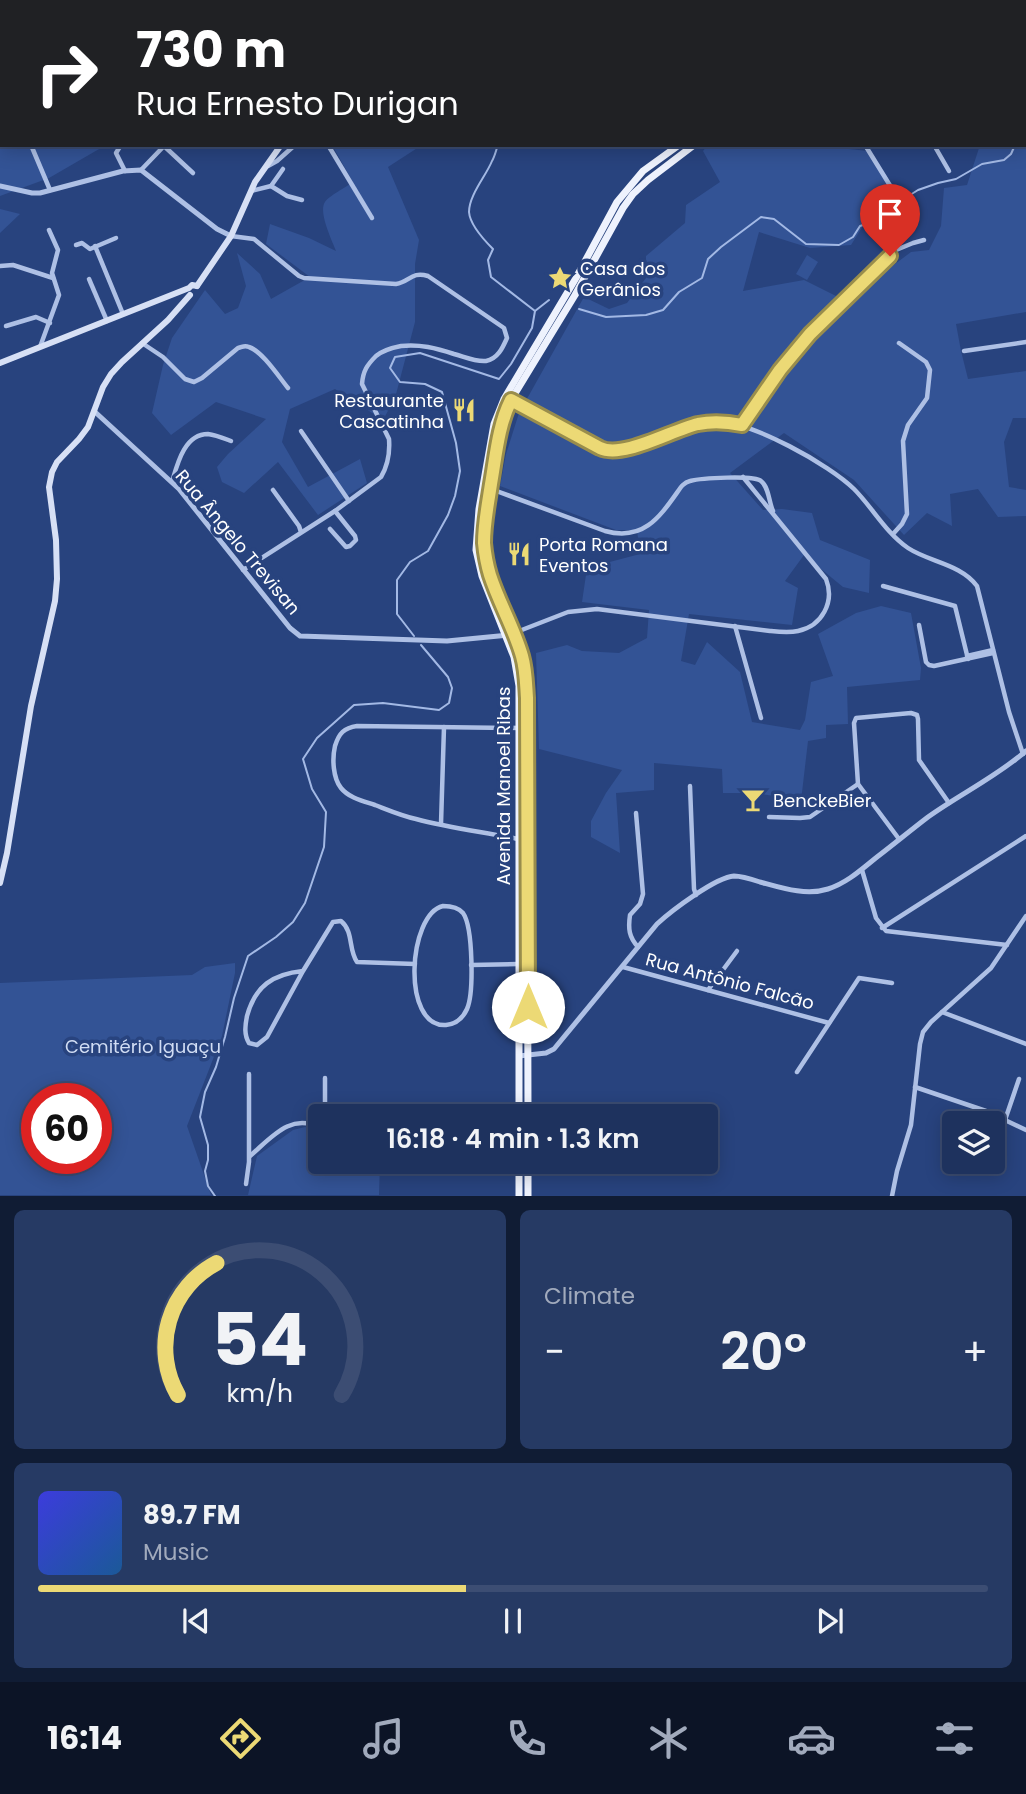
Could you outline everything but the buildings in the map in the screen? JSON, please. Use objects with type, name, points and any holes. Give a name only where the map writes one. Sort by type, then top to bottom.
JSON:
[{"type":"main road","points":[[0,883],[31,706],[55,601],[56,540],[50,494],[54,467],[83,434],[111,374],[168,320],[192,285],[197,286],[231,236],[251,191],[280,147]]},
{"type":"main road","name":"Avenida Manoel Ribas","points":[[527,1104],[519,964],[519,696],[510,634],[486,557],[485,533],[491,489],[508,399],[575,295],[579,280],[617,202],[643,171],[676,147]]},
{"type":"main road","name":"Avenida Manoel Ribas","points":[[519,1104],[528,987],[527,717],[524,665],[482,576],[476,550],[477,521],[485,470],[494,424],[570,286],[579,280],[633,194],[691,147]]},
{"type":"main road","points":[[570,286],[575,290],[575,295]]},
{"type":"main road","points":[[0,363],[123,314],[190,291]]},
{"type":"main road","points":[[485,470],[487,486],[491,489]]},
{"type":"main road","points":[[519,696],[523,715],[527,717]]},
{"type":"main road","points":[[519,728],[525,736],[527,750]]},
{"type":"main road","points":[[519,824],[527,833]]},
{"type":"main road","points":[[519,839],[524,842],[527,853]]},
{"type":"main road","points":[[519,930],[524,953],[527,953]]},
{"type":"main road","points":[[519,964],[525,970],[528,987]]},
{"type":"main road","points":[[519,1174],[519,1195]]},
{"type":"main road","points":[[528,1174],[528,1195]]},
{"type":"street","points":[[32,147],[50,190]]},
{"type":"street","points":[[120,147],[116,153],[125,171]]},
{"type":"street","points":[[141,170],[163,147]]},
{"type":"street","points":[[165,147],[193,173]]},
{"type":"street","points":[[264,168],[293,147]]},
{"type":"street","points":[[329,147],[372,218]]},
{"type":"street","points":[[866,147],[894,192]]},
{"type":"street","points":[[935,147],[949,171]]},
{"type":"street","points":[[251,191],[271,186],[283,169]]},
{"type":"street","points":[[0,186],[32,193],[125,171],[141,170],[217,229],[231,236],[254,239],[299,276],[396,284],[405,282],[414,274],[428,276],[507,332],[507,338],[497,355],[486,360],[474,360],[416,345],[382,351],[366,366],[362,384],[389,439],[386,470],[381,477],[335,511],[243,570]]},
{"type":"street","points":[[271,186],[287,196],[302,200]]},
{"type":"street","points":[[40,347],[59,295],[53,278],[58,250],[49,230]]},
{"type":"street","points":[[76,245],[82,243],[90,249],[116,238]]},
{"type":"street","points":[[742,425],[780,370],[823,319],[896,250],[924,240]]},
{"type":"street","points":[[95,246],[123,314]]},
{"type":"street","points":[[0,265],[13,265],[53,278]]},
{"type":"street","points":[[89,279],[107,321]]},
{"type":"street","points":[[6,326],[36,317],[50,323]]},
{"type":"street","points":[[964,351],[1026,342]]},
{"type":"street","points":[[892,534],[907,514],[903,441],[908,425],[927,398],[930,370],[926,362],[899,343]]},
{"type":"street","points":[[142,344],[163,357],[185,379],[194,382],[238,348],[249,347],[260,355],[288,388]]},
{"type":"street","points":[[508,399],[611,452],[697,425],[718,422],[742,425],[763,434],[834,472],[852,487],[900,541],[915,552],[962,572],[977,586],[1009,712],[1025,752],[988,780],[949,803],[837,886],[820,891],[791,890],[736,876],[720,880],[663,918],[554,1049],[546,1053],[523,1056]]},
{"type":"street","name":"Rua Ângelo Trevisan","points":[[94,411],[186,497],[290,628],[300,636],[427,641],[510,634]]},
{"type":"street","points":[[301,431],[349,501]]},
{"type":"street","points":[[172,482],[185,449],[197,437],[210,434],[231,441]]},
{"type":"street","points":[[510,634],[568,612],[597,609],[782,632],[801,631],[809,627],[822,616],[829,601],[829,586],[823,573],[743,477]]},
{"type":"street","points":[[491,489],[613,534],[629,534],[642,530],[658,517],[685,483],[695,480],[755,478],[763,482],[774,515]]},
{"type":"street","points":[[273,489],[301,533]]},
{"type":"street","points":[[330,529],[346,547],[350,547],[356,540],[335,511]]},
{"type":"street","points":[[883,586],[955,606],[967,658]]},
{"type":"street","points":[[919,625],[926,662],[929,665],[993,652]]},
{"type":"street","points":[[735,626],[761,718]]},
{"type":"street","points":[[900,839],[858,784],[855,720],[911,713],[916,715],[919,760],[949,803]]},
{"type":"street","points":[[519,728],[364,726],[345,729],[337,743],[334,756],[335,773],[342,790],[356,799],[410,818],[519,839]]},
{"type":"street","points":[[441,824],[444,727]]},
{"type":"street","points":[[769,817],[810,817],[858,784]]},
{"type":"street","points":[[690,786],[696,895]]},
{"type":"street","points":[[636,813],[643,894],[640,904],[630,915],[629,934],[638,947]]},
{"type":"street","points":[[882,928],[1026,836]]},
{"type":"street","points":[[862,870],[876,918],[882,928],[889,932],[1007,945]]},
{"type":"street","points":[[443,905],[459,909],[464,915],[471,965],[471,991],[467,1009],[457,1021],[443,1025],[427,1018],[422,1012],[416,991],[415,964],[424,926],[432,911],[443,905]]},
{"type":"street","points":[[892,1195],[911,1125],[921,1037],[927,1027],[991,968],[1026,916]]},
{"type":"street","points":[[303,971],[279,975],[255,995],[247,1019],[246,1038],[249,1043],[257,1045],[267,1037],[330,926],[337,921],[341,921],[349,929],[357,962],[415,964]]},
{"type":"street","points":[[708,990],[737,951]]},
{"type":"street","points":[[471,965],[519,964]]},
{"type":"street","name":"Rua Antônio Falcão","points":[[623,967],[829,1023]]},
{"type":"street","points":[[797,1072],[859,978],[892,983]]},
{"type":"street","points":[[943,1012],[1026,1044]]},
{"type":"street","points":[[246,1184],[249,1156],[249,1074]]},
{"type":"street","points":[[325,1077],[325,1104]]},
{"type":"street","points":[[1019,1079],[1005,1120],[1026,1130]]},
{"type":"street","points":[[915,1087],[986,1111]]},
{"type":"street","points":[[249,1156],[282,1129],[294,1123],[308,1123]]},
{"type":"green space","points":[[0,147],[103,147],[49,178],[0,196]]},
{"type":"green space","points":[[333,147],[419,147],[388,167],[419,240],[415,264],[415,322],[395,398],[383,420],[335,389],[290,409],[282,442],[308,487],[360,459],[367,483],[318,515],[278,462],[244,493],[222,482],[217,467],[266,419],[216,402],[171,435],[152,413],[172,338],[205,290],[225,314],[238,308],[246,286],[237,253],[260,274],[271,299],[310,277],[266,244],[270,224],[336,251],[326,226],[323,207],[330,197],[353,182]]},
{"type":"green space","points":[[706,147],[838,147],[868,151],[894,193],[873,210],[851,245],[810,248],[759,232],[743,291],[804,280],[846,301],[911,252],[929,250],[941,226],[944,188],[967,185],[979,147],[1026,147],[1026,312],[956,324],[968,379],[1026,371],[1026,418],[1013,418],[1004,442],[1009,487],[1026,490],[1026,516],[998,517],[978,489],[950,494],[952,526],[927,513],[904,535],[854,480],[784,433],[730,473],[763,510],[782,509],[812,513],[820,540],[870,560],[869,593],[843,587],[804,555],[785,581],[798,588],[792,625],[689,614],[681,661],[695,665],[707,642],[740,672],[752,722],[800,730],[805,720],[811,682],[833,676],[818,634],[856,613],[881,606],[911,613],[921,668],[920,680],[847,687],[848,724],[826,725],[826,738],[808,741],[801,801],[756,793],[723,793],[722,769],[654,763],[654,790],[616,793],[620,853],[591,837],[591,821],[622,770],[539,749],[536,653],[567,645],[582,651],[619,653],[647,638],[649,610],[582,602],[587,568],[640,554],[637,530],[616,530],[500,486],[506,454],[519,413],[584,297],[609,309],[627,303],[646,278],[646,256],[685,223],[686,205],[720,182],[703,151]]},
{"type":"green space","points":[[0,209],[20,214],[0,233]]},
{"type":"green space","points":[[807,255],[818,262],[807,280],[796,274]]},
{"type":"green space","name":"Cemitério Iguaçu","points":[[235,963],[222,1036],[187,1126],[211,1195],[0,1195],[0,983],[192,975],[205,967]]},
{"type":"green space","points":[[308,1128],[308,1174],[380,1174],[379,1195],[248,1195],[257,1156],[293,1130]]},
{"type":"waterway","points":[[497,147],[472,199],[470,217],[478,232],[493,249],[488,260],[491,277],[535,311]]},
{"type":"waterway","points":[[579,309],[606,317],[646,315],[663,310],[679,292],[702,278],[708,259],[761,217],[774,219],[806,244],[839,245],[853,237],[860,226],[881,219],[918,190],[956,179],[982,164],[1004,160],[1014,147]]},
{"type":"waterway","points":[[414,636],[397,614],[397,580],[410,562],[428,551],[448,515],[460,471],[456,443],[442,392],[425,384],[400,382],[390,368],[395,357],[420,353],[499,379],[532,328],[535,311],[549,300]]},
{"type":"waterway","points":[[215,1196],[208,1186],[205,1171],[208,1145],[200,1117],[234,998],[248,956],[293,922],[305,903],[324,847],[326,812],[312,789],[303,759],[317,738],[354,705],[383,703],[439,710],[449,703],[452,688],[448,677],[421,645]]},
{"type":"place","name":"Casa dos Gerânios","points":[[560,278]]},
{"type":"place","name":"Restaurante Cascatinha","points":[[464,410]]},
{"type":"place","name":"Porta Romana Eventos","points":[[519,554]]},
{"type":"place","name":"BenckeBier","points":[[753,800]]},
{"type":"route","points":[[528,1007],[526,675],[518,645],[491,579],[484,541],[496,453],[511,400],[611,452],[697,425],[718,422],[742,425],[794,352],[835,308],[890,256]]}]
